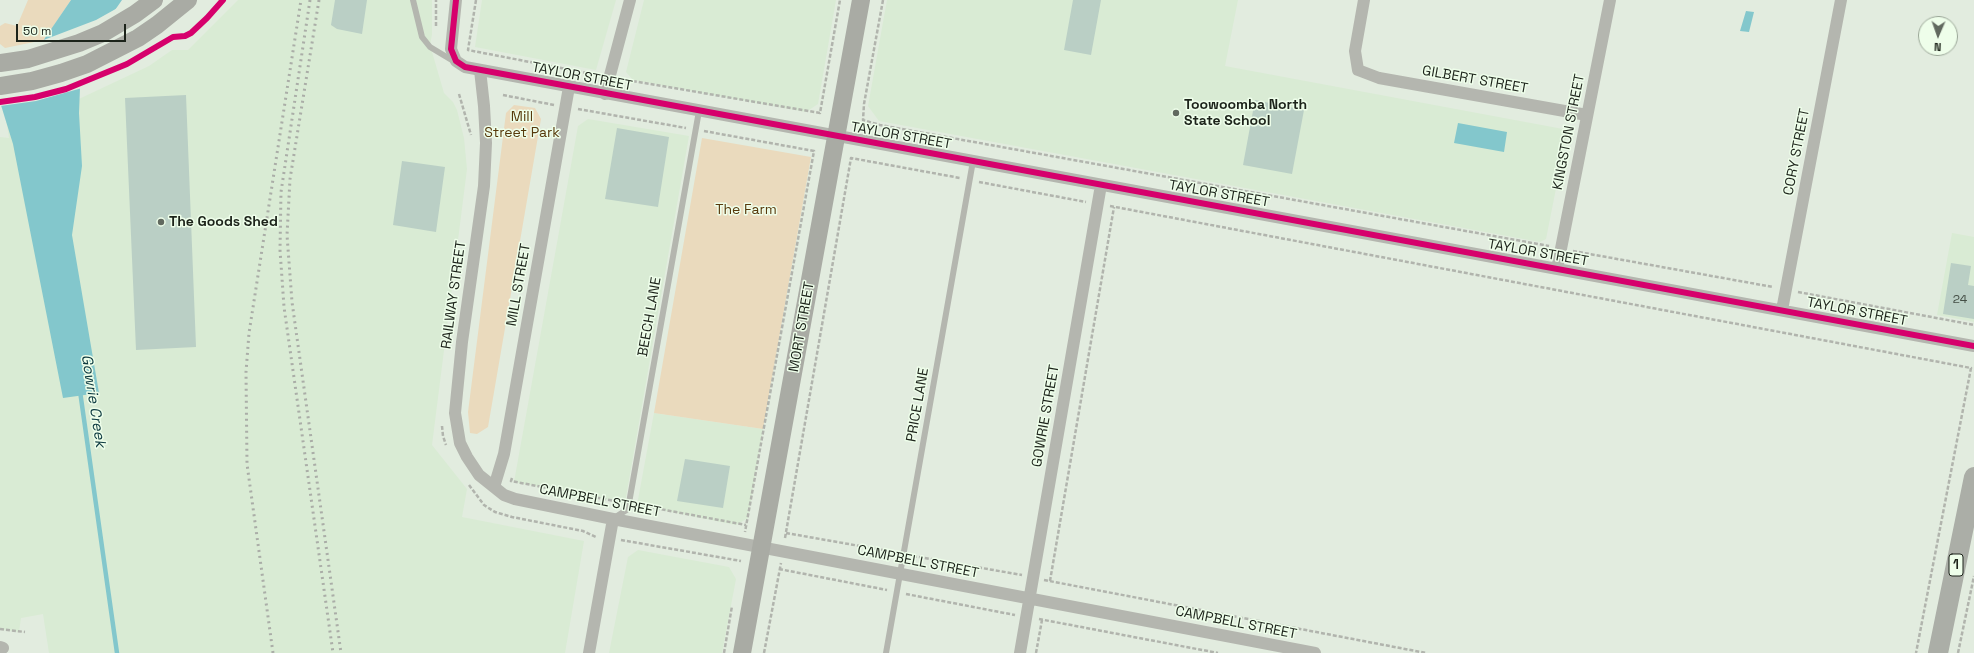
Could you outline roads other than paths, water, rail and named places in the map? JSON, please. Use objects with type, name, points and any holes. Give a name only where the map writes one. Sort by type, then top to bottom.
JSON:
[{"type":"main road","name":"1","points":[[1938,653],[1974,477]]},
{"type":"street","points":[[0,63],[28,59],[54,52],[103,33],[135,14],[154,0]]},
{"type":"street","points":[[0,86],[61,73],[120,48],[157,25],[188,0]]},
{"type":"street","points":[[456,0],[451,49],[453,57],[461,65]]},
{"type":"street","points":[[605,94],[630,0]]},
{"type":"street","name":"MORT STREET","points":[[742,653],[861,0]]},
{"type":"street","name":"GILBERT STREET","points":[[1364,0],[1355,52],[1358,70],[1379,78],[1587,115]]},
{"type":"street","name":"KINGSTON STREET","points":[[1557,269],[1610,0]]},
{"type":"street","name":"CORY STREET","points":[[1782,310],[1841,0]]},
{"type":"street","name":"TAYLOR STREET","points":[[461,65],[605,94],[1974,346]]},
{"type":"street","name":"RAILWAY STREET","points":[[480,70],[486,143],[484,186],[462,342],[455,413],[460,443],[479,475],[504,495],[515,500]]},
{"type":"street","name":"MILL STREET","points":[[494,486],[504,454],[569,87]]},
{"type":"street","name":"GOWRIE STREET","points":[[1020,653],[1101,185]]},
{"type":"street","name":"CAMPBELL STREET","points":[[515,500],[1315,653]]},
{"type":"street","points":[[589,653],[613,519]]},
{"type":"lane","points":[[413,0],[422,37],[430,48],[461,65]]},
{"type":"lane","name":"BEECH LANE","points":[[613,519],[628,508],[699,111]]},
{"type":"lane","name":"PRICE LANE","points":[[886,653],[973,161]]},
{"type":"water","points":[[71,0],[122,0],[106,23],[93,47],[80,88],[79,113],[82,166],[72,235],[99,393],[63,398],[13,144],[0,102],[26,102],[37,53],[45,38]]},
{"type":"water","points":[[1746,11],[1754,12],[1749,32],[1740,31]]},
{"type":"water","points":[[1458,123],[1507,132],[1504,152],[1454,143]]},
{"type":"waterway","name":"Gowrie Creek","points":[[80,391],[117,653]]},
{"type":"railway","points":[[273,653],[247,464],[246,372],[249,333],[301,0]]},
{"type":"railway","points":[[310,0],[281,192],[280,250],[284,307],[333,653]]},
{"type":"railway","points":[[319,0],[290,179],[287,235],[292,302],[341,653]]},
{"type":"place","name":"Toowoomba North State School","points":[[1176,113]]},
{"type":"place","name":"The Goods Shed","points":[[161,222]]},
{"type":"park label","name":"Mill Street Park","points":[[522,126]]},
{"type":"park label","name":"The Farm","points":[[746,210]]}]
